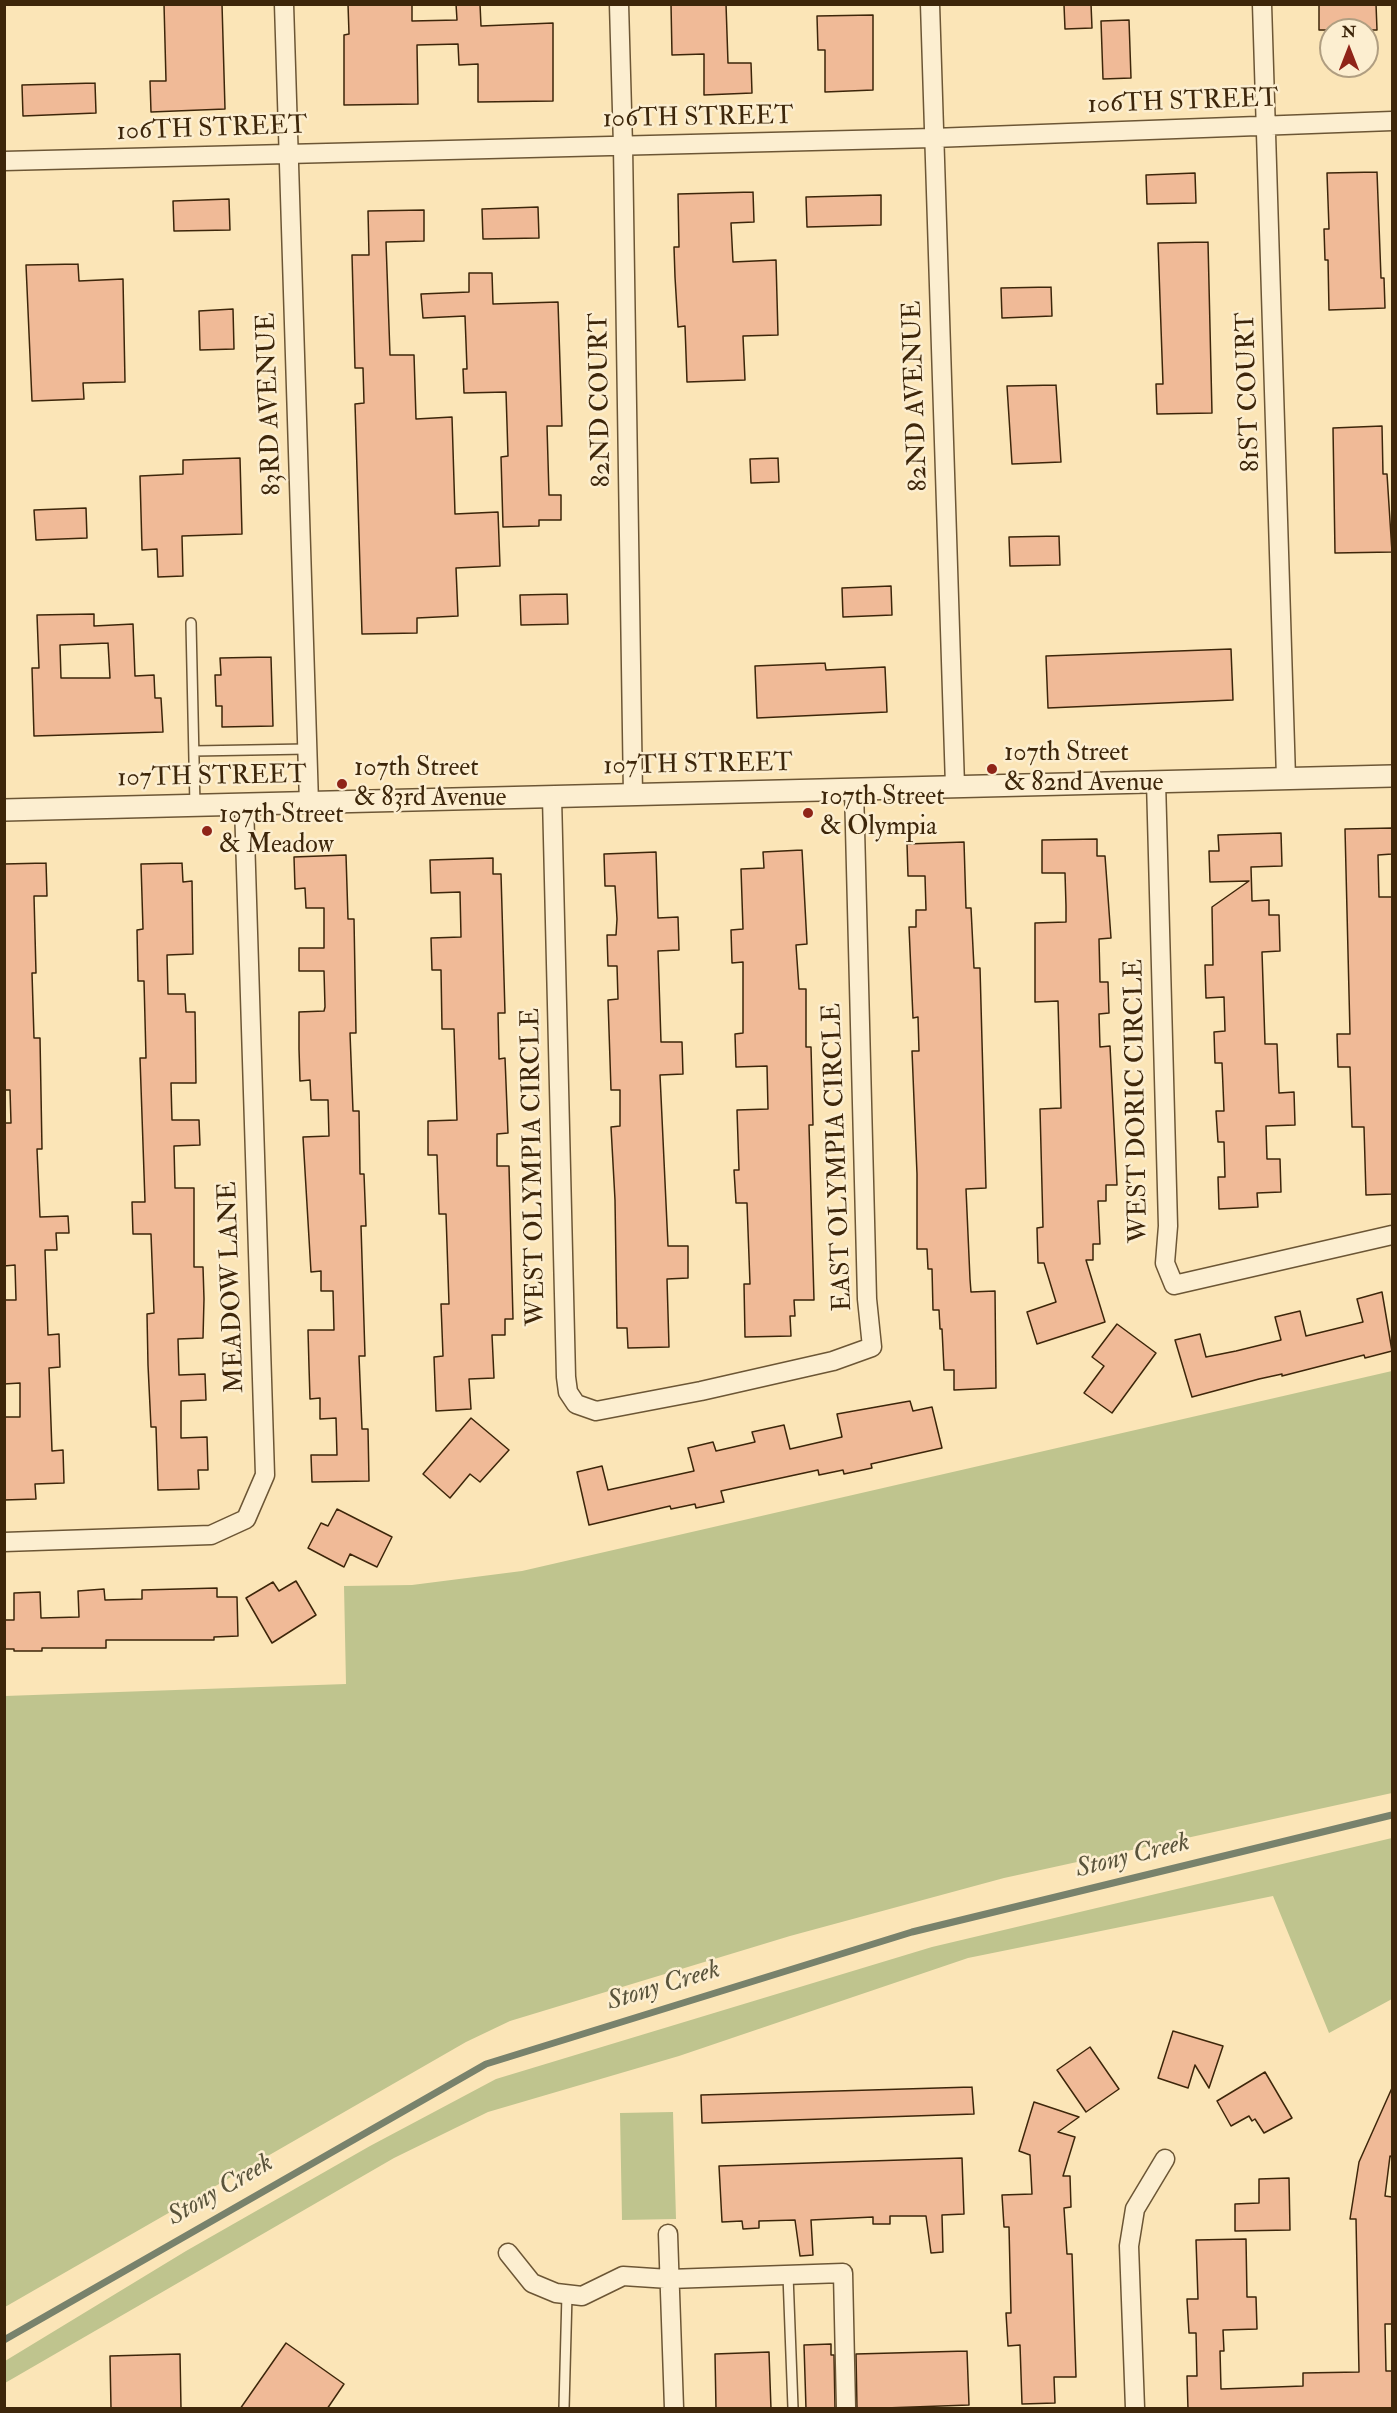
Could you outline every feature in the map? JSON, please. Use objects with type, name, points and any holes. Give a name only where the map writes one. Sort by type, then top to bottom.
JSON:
[{"type":"street","name":"83RD AVENUE","points":[[285,4],[309,803]]},
{"type":"street","name":"82ND COURT","points":[[619,4],[633,795]]},
{"type":"street","name":"82ND AVENUE","points":[[930,4],[955,786]]},
{"type":"street","name":"81ST COURT","points":[[1262,4],[1286,778]]},
{"type":"street","name":"106TH STREET","points":[[4,162],[933,138],[1392,121]]},
{"type":"street","name":"107TH STREET","points":[[4,810],[1392,776]]},
{"type":"street","name":"WEST DORIC CIRCLE","points":[[1156,782],[1168,1226],[1165,1263],[1174,1285],[1392,1235]]},
{"type":"street","name":"EAST OLYMPIA CIRCLE","points":[[702,1391],[833,1361],[872,1347],[867,1299],[854,789]]},
{"type":"street","name":"WEST OLYMPIA CIRCLE","points":[[552,797],[568,1392],[576,1404],[596,1411],[702,1391]]},
{"type":"street","name":"MEADOW LANE","points":[[4,1542],[212,1535],[246,1519],[265,1475],[244,805]]},
{"type":"street","points":[[1135,2409],[1129,2246],[1135,2209],[1165,2159]]},
{"type":"street","points":[[668,2234],[674,2409]]},
{"type":"street","points":[[508,2253],[532,2283],[556,2293],[582,2296],[623,2276],[669,2279],[843,2273],[846,2409]]},
{"type":"lane","points":[[191,623],[195,806]]},
{"type":"lane","points":[[194,751],[307,749]]},
{"type":"lane","points":[[788,2275],[793,2409]]},
{"type":"lane","points":[[564,2409],[567,2294]]},
{"type":"green space","points":[[1392,1371],[1392,1793],[1004,1878],[790,1936],[510,2021],[466,2042],[5,2307],[5,1696],[346,1684],[344,1586],[412,1585],[522,1571]]},
{"type":"green space","points":[[1392,1838],[1392,1999],[1329,2033],[1273,1896],[968,1958],[679,2056],[488,2112],[394,2158],[5,2383],[5,2361],[186,2251],[370,2146],[496,2079],[932,1947]]},
{"type":"green space","points":[[673,2112],[676,2219],[622,2220],[620,2113]]},
{"type":"building","points":[[164,4],[222,4],[225,109],[151,112],[150,81],[166,81]]},
{"type":"building","points":[[348,4],[412,4],[412,21],[457,20],[456,4],[480,4],[481,26],[553,23],[553,101],[478,102],[478,64],[459,65],[458,44],[417,45],[418,104],[344,105],[344,35],[349,34]]},
{"type":"building","points":[[671,4],[726,4],[728,63],[751,63],[752,93],[704,95],[704,54],[672,55]]},
{"type":"building","points":[[1091,4],[1092,28],[1065,29],[1064,5]]},
{"type":"building","points":[[1319,4],[1376,4],[1377,18],[1319,18]]},
{"type":"building","points":[[873,15],[873,90],[825,92],[825,50],[818,50],[817,16]]},
{"type":"building","points":[[1129,20],[1131,78],[1103,79],[1101,21]]},
{"type":"building","points":[[95,83],[96,113],[23,116],[22,85]]},
{"type":"building","points":[[1377,172],[1381,278],[1384,278],[1385,308],[1329,310],[1328,260],[1325,260],[1324,229],[1329,229],[1327,173]]},
{"type":"building","points":[[1195,173],[1196,203],[1147,204],[1146,175]]},
{"type":"building","points":[[753,192],[754,222],[731,223],[733,262],[776,260],[778,335],[743,336],[745,380],[687,382],[685,326],[678,327],[675,277],[674,247],[679,247],[678,194]]},
{"type":"building","points":[[881,195],[881,225],[807,227],[806,197]]},
{"type":"building","points":[[229,199],[230,230],[174,231],[173,201]]},
{"type":"building","points":[[538,207],[539,238],[483,239],[482,209]]},
{"type":"building","points":[[424,210],[424,241],[386,242],[390,355],[414,355],[416,419],[452,417],[455,514],[498,512],[500,566],[456,568],[458,616],[417,618],[417,633],[362,634],[355,404],[364,403],[363,368],[355,368],[352,255],[369,255],[368,211]]},
{"type":"building","points":[[1208,242],[1212,413],[1157,414],[1156,384],[1163,384],[1158,243]]},
{"type":"building","points":[[78,264],[79,281],[123,279],[125,382],[83,383],[84,399],[32,401],[26,265]]},
{"type":"building","points":[[469,273],[492,273],[493,304],[558,302],[562,426],[547,426],[549,495],[561,495],[561,520],[539,520],[539,526],[503,527],[501,457],[508,456],[506,392],[464,393],[463,369],[467,369],[465,316],[423,318],[421,294],[469,292]]},
{"type":"building","points":[[1051,287],[1052,316],[1002,318],[1001,288]]},
{"type":"building","points":[[233,309],[234,349],[200,350],[199,311]]},
{"type":"building","points":[[1056,385],[1061,462],[1012,464],[1007,386]]},
{"type":"building","points":[[1382,426],[1383,474],[1387,474],[1392,552],[1335,553],[1333,428]]},
{"type":"building","points":[[240,458],[242,534],[182,536],[183,576],[158,577],[157,549],[142,550],[140,476],[183,474],[183,460]]},
{"type":"building","points":[[778,458],[779,482],[751,483],[750,459]]},
{"type":"building","points":[[86,508],[87,538],[36,540],[34,510]]},
{"type":"building","points":[[1059,536],[1060,565],[1010,566],[1009,537]]},
{"type":"building","points":[[891,586],[892,615],[843,617],[842,588]]},
{"type":"building","points":[[567,594],[568,624],[521,625],[520,595]]},
{"type":"building","points":[[94,614],[94,626],[133,624],[135,676],[154,675],[155,698],[161,698],[163,732],[34,736],[32,668],[39,668],[37,615]],"holes":[[[108,643],[110,678],[61,678],[60,645]]]},
{"type":"building","points":[[1231,649],[1233,700],[1048,708],[1046,656]]},
{"type":"building","points":[[271,657],[273,726],[222,727],[222,706],[216,706],[215,675],[221,675],[220,658]]},
{"type":"building","points":[[825,663],[826,670],[885,667],[887,712],[757,718],[755,666]]},
{"type":"building","points":[[1392,828],[1392,854],[1378,855],[1379,897],[1392,897],[1392,1194],[1366,1195],[1364,1127],[1352,1127],[1350,1067],[1338,1067],[1337,1034],[1350,1034],[1345,829]]},
{"type":"building","points":[[1281,833],[1282,866],[1251,867],[1252,901],[1269,900],[1269,915],[1279,915],[1280,951],[1262,952],[1265,1044],[1277,1044],[1279,1093],[1294,1092],[1295,1125],[1266,1126],[1267,1159],[1280,1159],[1281,1192],[1257,1193],[1258,1207],[1219,1209],[1218,1177],[1225,1177],[1224,1142],[1218,1142],[1216,1111],[1224,1111],[1222,1063],[1215,1063],[1214,1032],[1225,1031],[1224,997],[1206,998],[1205,965],[1213,965],[1212,907],[1249,881],[1210,882],[1209,851],[1219,851],[1218,835]]},
{"type":"building","points":[[1097,839],[1097,856],[1105,856],[1111,938],[1099,939],[1100,982],[1108,982],[1109,1013],[1099,1014],[1100,1047],[1110,1046],[1117,1185],[1106,1185],[1106,1201],[1098,1201],[1100,1244],[1093,1244],[1093,1260],[1086,1260],[1105,1322],[1037,1344],[1027,1312],[1056,1302],[1044,1263],[1038,1263],[1037,1228],[1043,1227],[1040,1109],[1061,1108],[1058,1001],[1035,1002],[1035,923],[1066,922],[1065,873],[1042,873],[1042,840]]},
{"type":"building","points":[[964,842],[966,908],[971,908],[974,968],[980,968],[986,1188],[966,1189],[970,1279],[971,1292],[995,1291],[996,1388],[954,1390],[954,1370],[944,1370],[942,1329],[940,1329],[939,1310],[933,1310],[932,1269],[928,1269],[927,1249],[917,1249],[917,1174],[912,1051],[919,1051],[918,1017],[913,1018],[909,927],[916,927],[916,910],[926,910],[925,876],[908,876],[907,844]]},
{"type":"building","points":[[802,850],[807,944],[796,945],[799,989],[806,989],[806,1047],[811,1047],[813,1125],[809,1125],[814,1300],[794,1300],[795,1316],[790,1316],[791,1336],[745,1337],[744,1284],[750,1284],[747,1203],[736,1203],[734,1170],[739,1170],[737,1110],[768,1109],[767,1066],[736,1067],[735,1034],[743,1033],[743,962],[732,963],[731,930],[743,929],[741,869],[764,868],[763,852]]},
{"type":"building","points":[[656,852],[658,918],[678,917],[679,950],[658,951],[661,1042],[682,1042],[683,1074],[660,1075],[668,1246],[688,1246],[688,1278],[667,1279],[669,1347],[628,1348],[627,1328],[617,1328],[615,1200],[611,1127],[620,1126],[620,1090],[611,1090],[608,1000],[618,999],[617,966],[608,966],[607,935],[616,935],[617,919],[615,886],[605,886],[604,854]]},
{"type":"building","points":[[346,855],[348,919],[354,919],[356,1033],[350,1033],[353,1111],[359,1111],[360,1174],[364,1174],[366,1226],[361,1226],[365,1356],[359,1356],[362,1429],[368,1429],[369,1481],[312,1482],[311,1455],[337,1455],[336,1418],[320,1419],[320,1398],[310,1399],[308,1330],[334,1330],[333,1291],[321,1291],[321,1271],[311,1272],[303,1137],[329,1136],[328,1100],[311,1100],[310,1080],[300,1081],[299,1049],[299,1012],[324,1011],[325,1007],[324,971],[299,971],[299,948],[324,948],[324,908],[306,908],[305,888],[295,889],[294,857]]},
{"type":"building","points":[[493,858],[493,874],[501,874],[505,1013],[498,1013],[499,1059],[505,1058],[508,1133],[497,1134],[497,1166],[509,1166],[513,1319],[505,1319],[505,1335],[492,1335],[494,1378],[469,1379],[471,1409],[436,1411],[434,1357],[443,1356],[441,1304],[449,1304],[446,1214],[439,1214],[437,1155],[428,1155],[428,1121],[457,1120],[454,1029],[442,1029],[441,970],[432,970],[431,938],[461,937],[460,892],[431,893],[430,860]]},
{"type":"building","points":[[46,863],[47,896],[34,896],[36,973],[32,973],[34,1038],[40,1038],[42,1149],[37,1149],[40,1217],[68,1216],[69,1233],[56,1233],[57,1250],[45,1250],[48,1335],[59,1334],[60,1367],[49,1368],[52,1451],[63,1450],[64,1483],[35,1484],[36,1499],[4,1500],[4,1417],[20,1417],[20,1383],[4,1384],[4,1300],[16,1300],[15,1265],[4,1266],[4,1123],[11,1123],[10,1090],[4,1090],[4,864]]},
{"type":"building","points":[[182,863],[183,882],[192,881],[193,954],[167,955],[168,994],[185,994],[186,1012],[195,1012],[196,1083],[171,1083],[172,1120],[199,1120],[200,1145],[174,1146],[175,1188],[194,1188],[194,1267],[203,1267],[204,1299],[203,1338],[178,1339],[179,1375],[205,1374],[206,1400],[181,1401],[181,1438],[207,1437],[208,1470],[198,1470],[199,1489],[158,1490],[156,1427],[151,1427],[148,1365],[147,1314],[154,1313],[151,1234],[133,1234],[132,1202],[145,1202],[140,1058],[146,1058],[144,981],[138,981],[137,930],[143,929],[141,864]]},
{"type":"building","points":[[1382,1292],[1392,1351],[1365,1358],[1364,1355],[1282,1376],[1282,1374],[1259,1379],[1192,1397],[1175,1340],[1200,1334],[1206,1357],[1236,1351],[1281,1340],[1275,1317],[1300,1311],[1306,1336],[1363,1322],[1357,1299]]},
{"type":"building","points":[[1117,1324],[1156,1353],[1112,1413],[1084,1393],[1104,1366],[1092,1357]]},
{"type":"building","points":[[910,1401],[913,1411],[932,1407],[942,1448],[871,1464],[872,1468],[844,1474],[843,1470],[819,1475],[818,1470],[721,1491],[724,1502],[696,1508],[695,1504],[671,1509],[670,1506],[589,1525],[577,1472],[602,1466],[608,1490],[694,1471],[688,1448],[713,1442],[716,1451],[755,1442],[752,1432],[784,1425],[790,1449],[842,1437],[837,1414]]},
{"type":"building","points":[[471,1418],[509,1450],[480,1482],[470,1474],[450,1498],[423,1474]]},
{"type":"building","points":[[337,1509],[392,1537],[377,1567],[350,1554],[344,1567],[308,1548],[321,1523],[328,1526]]},
{"type":"building","points":[[296,1581],[316,1615],[272,1643],[246,1598],[273,1582],[279,1591]]},
{"type":"building","points":[[217,1588],[217,1597],[237,1597],[238,1636],[214,1637],[214,1640],[106,1640],[106,1648],[42,1648],[42,1651],[4,1649],[4,1620],[14,1620],[14,1593],[40,1592],[41,1618],[79,1617],[78,1591],[104,1589],[105,1600],[142,1599],[142,1590]]},
{"type":"building","points":[[1173,2031],[1223,2046],[1209,2088],[1195,2065],[1188,2088],[1158,2078]]},
{"type":"building","points":[[1090,2047],[1119,2089],[1086,2112],[1057,2070]]},
{"type":"building","points":[[1265,2072],[1292,2118],[1264,2133],[1255,2119],[1252,2121],[1249,2116],[1231,2126],[1217,2101]]},
{"type":"building","points":[[972,2087],[974,2114],[702,2123],[701,2095]]},
{"type":"building","points":[[1392,2088],[1392,2157],[1390,2156],[1385,2196],[1392,2197],[1392,2324],[1385,2324],[1386,2371],[1392,2371],[1392,2409],[1188,2409],[1187,2376],[1197,2376],[1196,2333],[1189,2333],[1187,2299],[1198,2299],[1196,2240],[1246,2239],[1247,2297],[1256,2297],[1257,2329],[1223,2330],[1224,2351],[1220,2351],[1221,2389],[1303,2386],[1303,2373],[1359,2372],[1356,2219],[1350,2219],[1359,2162]]},
{"type":"building","points":[[1034,2102],[1079,2117],[1058,2132],[1075,2137],[1063,2176],[1070,2176],[1071,2207],[1064,2208],[1067,2254],[1072,2254],[1076,2377],[1054,2377],[1055,2403],[1022,2404],[1020,2345],[1008,2346],[1006,2313],[1011,2313],[1009,2227],[1004,2227],[1002,2195],[1032,2194],[1030,2155],[1019,2151]]},
{"type":"building","points":[[962,2158],[964,2214],[942,2215],[943,2252],[931,2253],[926,2216],[890,2216],[890,2224],[873,2224],[873,2217],[811,2220],[813,2255],[800,2256],[795,2220],[759,2221],[759,2228],[743,2229],[742,2221],[722,2222],[719,2166]]},
{"type":"building","points":[[1289,2178],[1290,2230],[1235,2231],[1235,2204],[1259,2203],[1259,2179]]},
{"type":"building","points":[[286,2343],[344,2384],[327,2409],[240,2409]]},
{"type":"building","points":[[831,2344],[831,2355],[834,2355],[835,2409],[806,2409],[804,2345]]},
{"type":"building","points":[[967,2351],[969,2405],[857,2409],[856,2354]]},
{"type":"building","points":[[769,2352],[771,2409],[716,2409],[715,2354]]},
{"type":"building","points":[[180,2354],[181,2409],[111,2409],[110,2356]]},
{"type":"waterway","name":"Stony Creek","points":[[4,2340],[486,2064],[912,1932],[1392,1815]]},
{"type":"place","name":"107th Street & 82nd Avenue","points":[[992,769]]},
{"type":"place","name":"107th Street & 83rd Avenue","points":[[342,784]]},
{"type":"place","name":"107th Street & Olympia","points":[[808,813]]},
{"type":"place","name":"107th Street & Meadow","points":[[207,831]]}]
